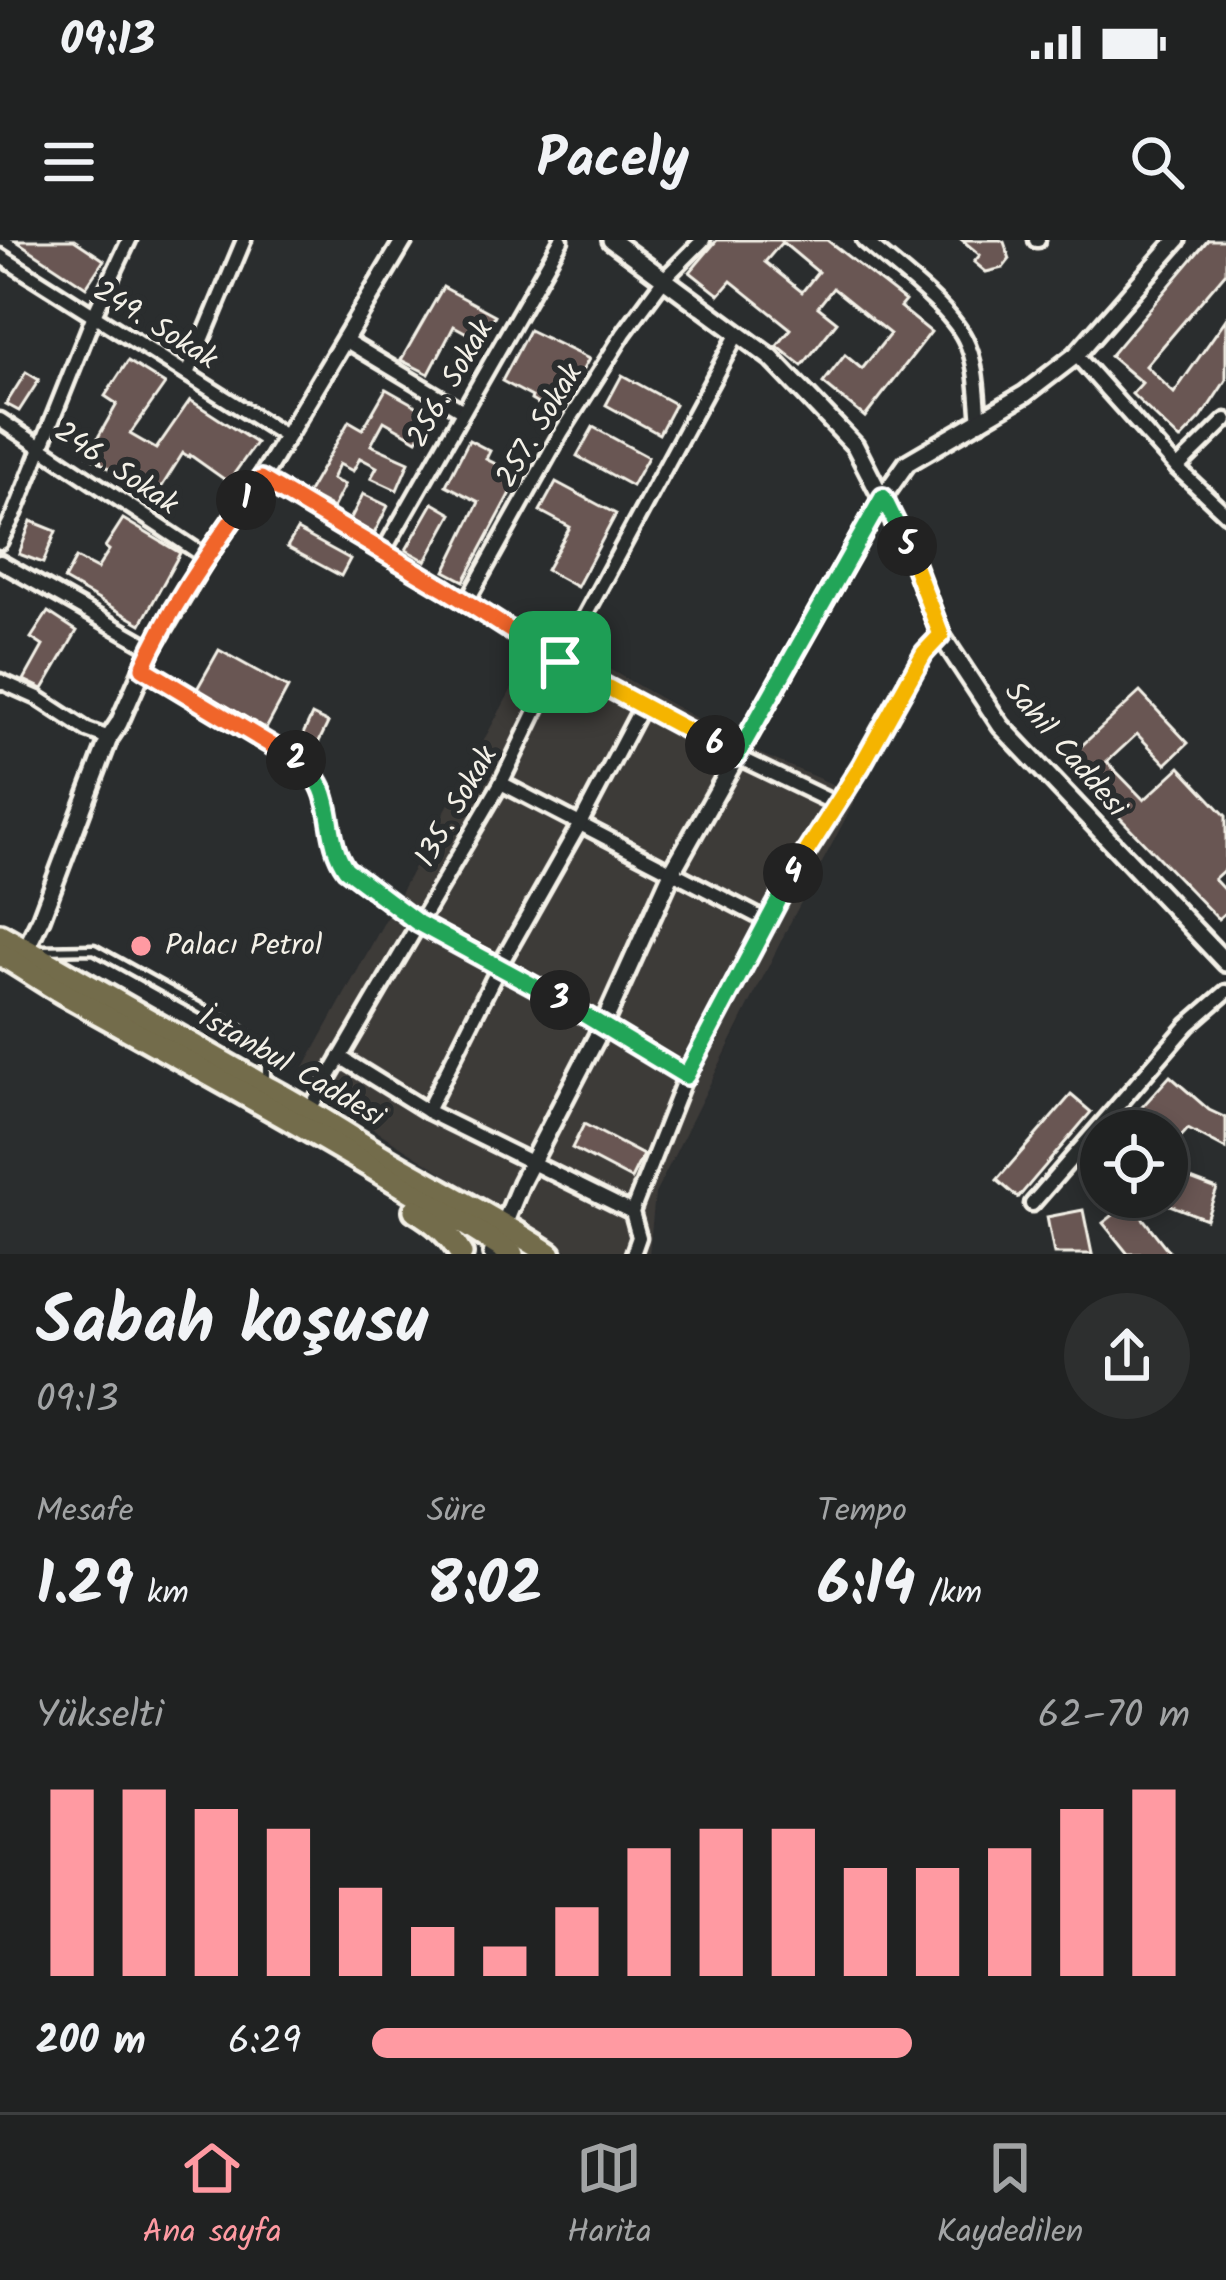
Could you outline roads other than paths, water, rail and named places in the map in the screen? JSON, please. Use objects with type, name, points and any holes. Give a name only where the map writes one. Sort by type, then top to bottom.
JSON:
[{"type":"highway","name":"İstanbul Caddesi","points":[[0,935],[15,956],[266,1087],[299,1113]]},
{"type":"highway","points":[[15,956],[58,990],[299,1113],[380,1171],[506,1246],[550,1254]]},
{"type":"highway","points":[[299,1113],[435,1222],[460,1254]]},
{"type":"street","points":[[0,542],[129,240]]},
{"type":"street","points":[[188,374],[244,240]]},
{"type":"street","points":[[15,956],[40,918],[109,738],[152,648],[206,557],[261,479],[404,240]]},
{"type":"street","name":"256. Sokak","points":[[383,552],[561,240]]},
{"type":"street","name":"Sahil Caddesi","points":[[611,240],[771,358],[855,446],[911,555],[941,635],[1001,727],[1226,963]]},
{"type":"street","name":"257. Sokak","points":[[466,603],[561,433],[624,333],[664,279],[703,240]]},
{"type":"street","points":[[864,240],[951,317],[966,340],[975,368],[980,423]]},
{"type":"street","points":[[506,1246],[531,1163],[603,1025],[673,871],[883,497],[907,463],[980,423],[1076,355],[1177,240]]},
{"type":"street","name":"249. Sokak","points":[[0,256],[285,436]]},
{"type":"street","name":"135. Sokak","points":[[299,1113],[340,1057],[501,783],[560,662],[738,333]]},
{"type":"street","points":[[345,340],[463,411]]},
{"type":"street","points":[[1076,355],[1226,514]]},
{"type":"street","name":"246. Sokak","points":[[0,420],[206,557]]},
{"type":"street","points":[[1178,468],[1226,420]]},
{"type":"street","points":[[261,479],[560,662],[836,805]]},
{"type":"street","points":[[1212,501],[1226,488]]},
{"type":"street","points":[[0,562],[152,648]]},
{"type":"street","points":[[633,1254],[638,1237],[632,1212],[686,1076],[796,868],[924,653],[941,635]]},
{"type":"street","points":[[143,668],[306,766],[320,783],[338,858],[346,869],[418,923],[500,965],[686,1076]]},
{"type":"street","points":[[0,681],[109,738]]},
{"type":"street","points":[[428,1111],[500,965],[642,706]]},
{"type":"street","points":[[501,783],[767,921]]},
{"type":"street","points":[[1032,1204],[1188,1025],[1226,992]]},
{"type":"street","points":[[340,1057],[428,1111],[632,1212]]},
{"type":"lane","points":[[15,956],[94,949],[240,1030],[266,1054],[266,1087]]},
{"type":"place","name":"Palacı Petrol","points":[[141,946]]}]
